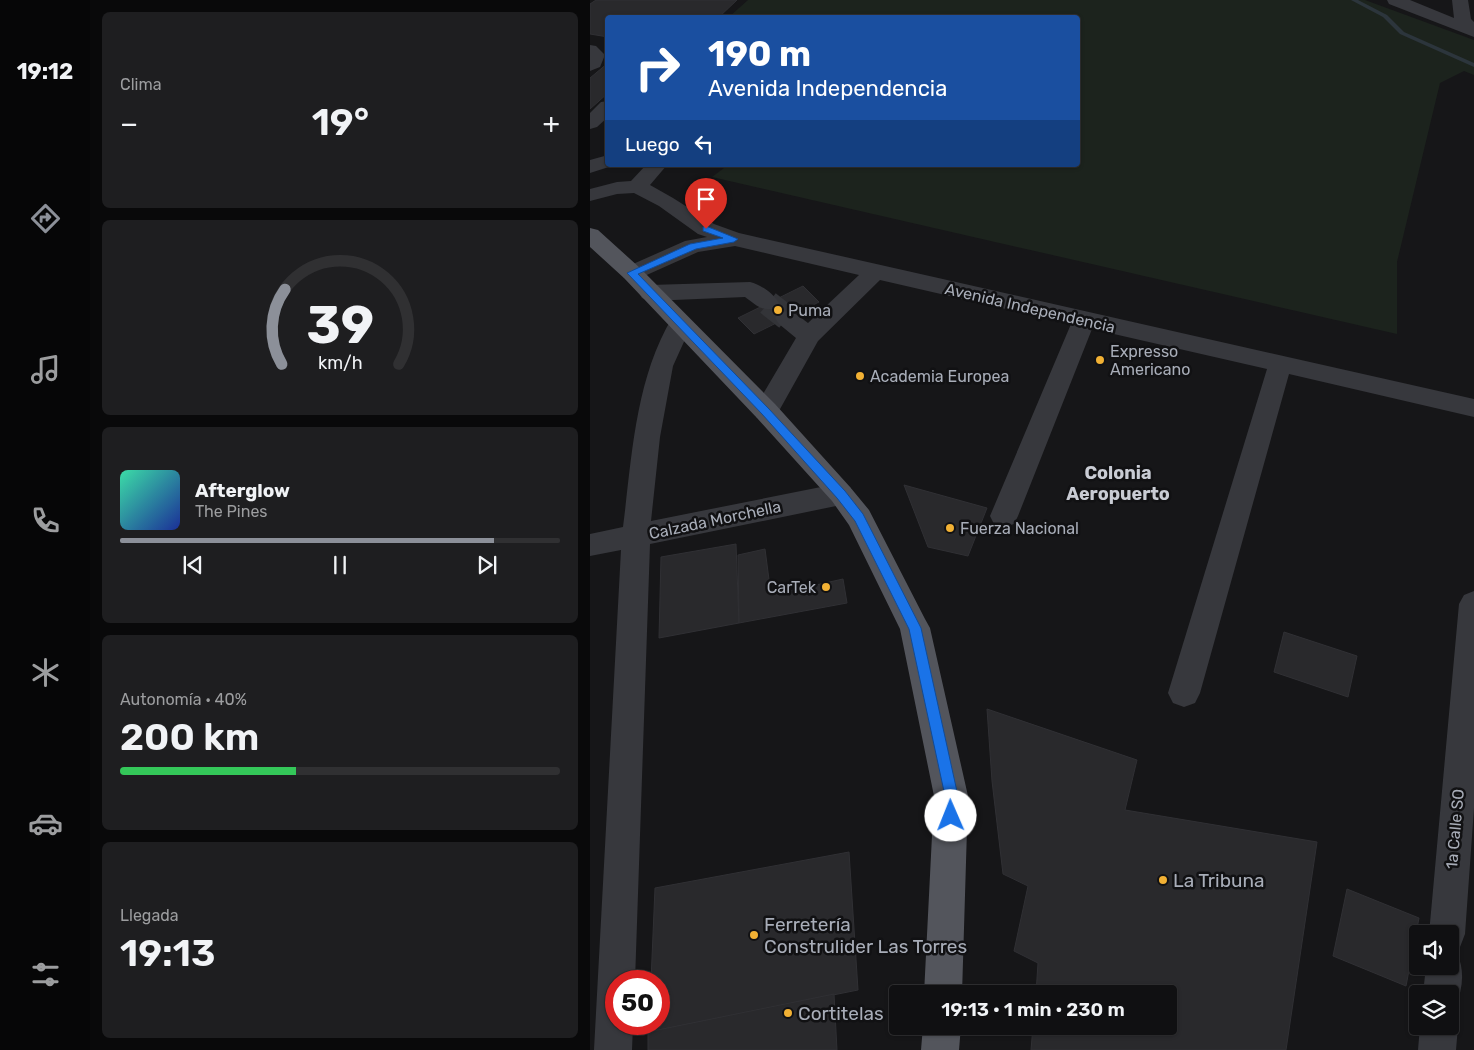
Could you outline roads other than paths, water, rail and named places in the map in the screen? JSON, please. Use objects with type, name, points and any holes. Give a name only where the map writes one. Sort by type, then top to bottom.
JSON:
[{"type":"main road","points":[[590,235],[632,273],[766,411],[841,494],[859,518],[915,628],[952,796],[943,985]]},
{"type":"main road","points":[[940,1050],[941,1035]]},
{"type":"street","points":[[1395,0],[1473,31]]},
{"type":"street","points":[[1460,0],[1463,20],[1473,31]]},
{"type":"street","points":[[590,50],[596,55],[594,63],[590,66]]},
{"type":"street","points":[[590,123],[605,109]]},
{"type":"street","points":[[590,167],[605,162]]},
{"type":"street","points":[[590,195],[617,188],[636,187],[655,167]]},
{"type":"street","name":"Avenida Independencia","points":[[636,187],[666,202],[706,229],[734,239],[756,267],[875,272],[1474,408]]},
{"type":"street","name":"Avenida Independencia","points":[[632,273],[694,246],[734,239]]},
{"type":"street","points":[[650,293],[756,267],[768,303]]},
{"type":"street","points":[[766,411],[809,336],[875,272]]},
{"type":"street","points":[[787,318],[809,336]]},
{"type":"street","points":[[1004,516],[1084,320]]},
{"type":"street","points":[[617,970],[636,537],[647,437],[659,375],[661,366],[680,324]]},
{"type":"street","points":[[1184,693],[1280,365]]},
{"type":"street","name":"Calzada Morchella","points":[[590,545],[841,494]]},
{"type":"street","name":"1a Calle SO","points":[[1448,925],[1474,604]]},
{"type":"street","points":[[613,1050],[614,1035]]},
{"type":"street","points":[[1437,1050],[1438,1035]]},
{"type":"waterway","points":[[1354,0],[1385,16],[1402,33],[1474,65]]},
{"type":"tunnel","points":[[768,303],[787,318]]},
{"type":"place","name":"Puma","points":[[778,310]]},
{"type":"place","name":"Expresso Americano","points":[[1100,360]]},
{"type":"place","name":"Academia Europea","points":[[860,376]]},
{"type":"place","name":"Fuerza Nacional","points":[[950,528]]},
{"type":"place","name":"CarTek","points":[[826,587]]},
{"type":"place","name":"La Tribuna","points":[[1163,880]]},
{"type":"place","name":"Ferretería Construlider Las Torres","points":[[754,935]]},
{"type":"place","name":"Cortitelas","points":[[788,1013]]},
{"type":"district","name":"Colonia Aeropuerto","points":[[1118,483]]}]
